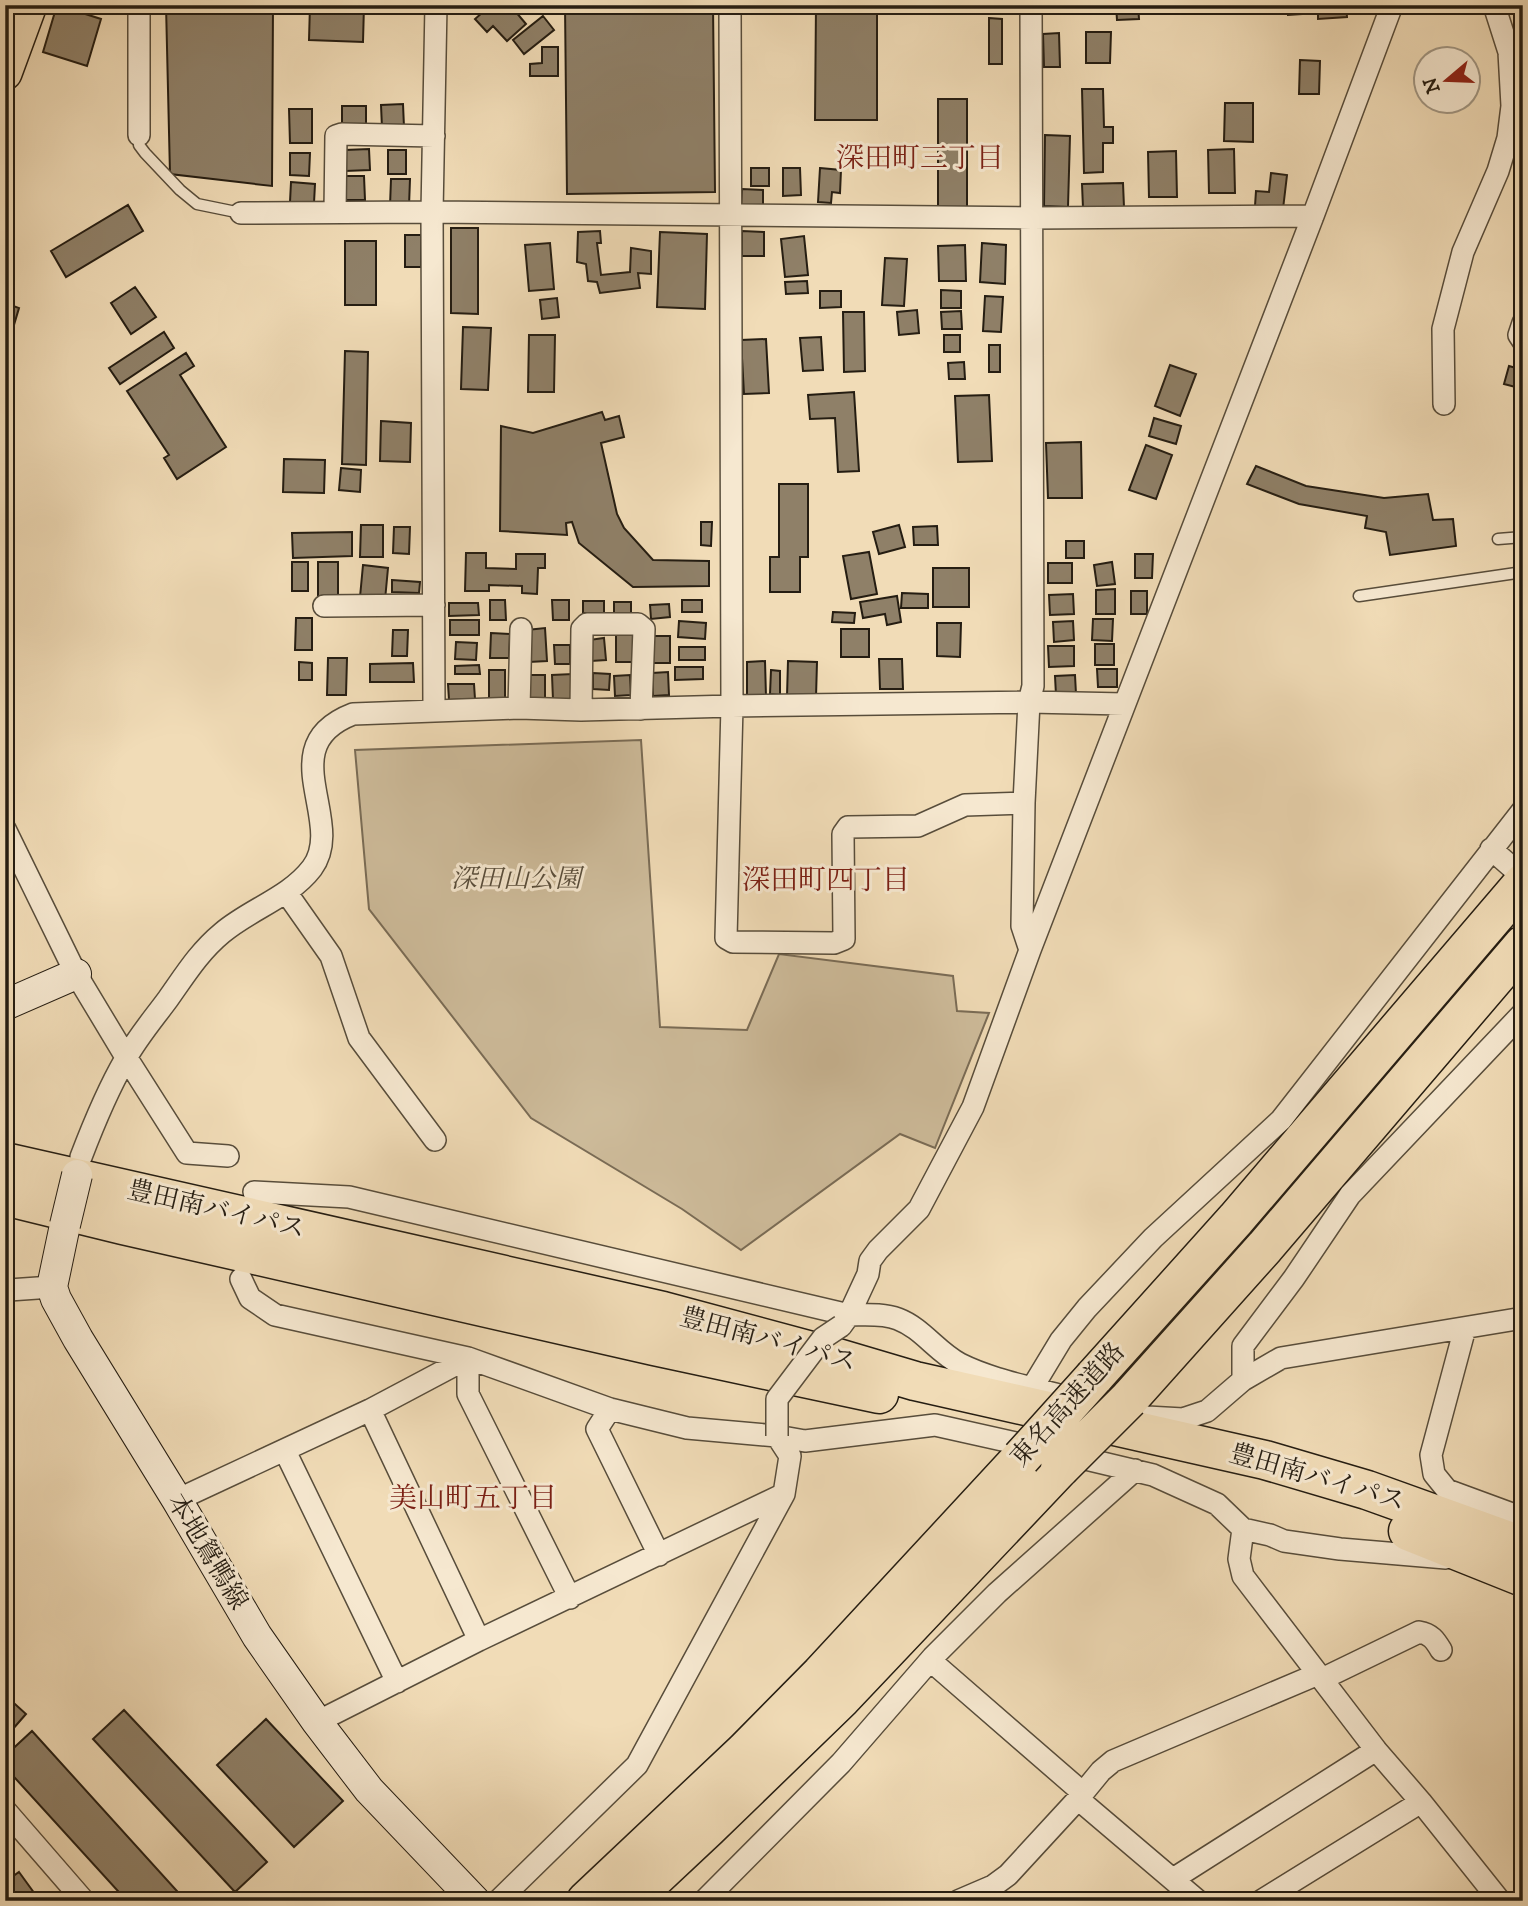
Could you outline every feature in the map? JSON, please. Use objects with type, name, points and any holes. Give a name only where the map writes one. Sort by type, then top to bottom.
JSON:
[{"type":"highway","name":"東名高速道路","points":[[586,1901],[745,1751],[821,1674],[1021,1458],[1236,1219],[1505,864]]},
{"type":"highway","name":"東名高速道路","points":[[630,1901],[842,1698],[1129,1399],[1265,1247],[1523,945]]},
{"type":"highway","points":[[5,1142],[79,1166],[254,1192],[333,1219],[554,1269],[760,1328],[838,1332]]},
{"type":"highway","name":"豊田南バイパス","points":[[5,1162],[663,1311],[838,1332],[915,1381],[1265,1460],[1367,1490],[1523,1546]]},
{"type":"highway","name":"豊田南バイパス","points":[[5,1196],[627,1340],[1163,1457],[1368,1516],[1523,1577]]},
{"type":"highway","points":[[5,1224],[64,1231],[241,1279],[369,1300],[613,1362],[754,1387],[878,1394]]},
{"type":"main road","points":[[5,73],[30,5]]},
{"type":"main road","points":[[5,1005],[76,974]]},
{"type":"main road","points":[[52,1287],[79,1166]]},
{"type":"main road","name":"本地鴛鴨線","points":[[52,1287],[78,1339],[257,1636],[369,1790],[475,1901]]},
{"type":"street","points":[[139,5],[139,135]]},
{"type":"street","points":[[434,709],[432,212],[436,5]]},
{"type":"street","points":[[730,5],[732,706],[726,938],[733,942],[835,943],[844,939],[843,834],[848,827],[918,826],[965,805],[1024,803]]},
{"type":"street","points":[[1030,950],[1022,926],[1024,803],[1029,702],[1033,685],[1031,5]]},
{"type":"street","points":[[838,1332],[868,1274],[870,1262],[878,1250],[919,1209],[973,1107],[1030,950],[1392,5]]},
{"type":"street","points":[[1444,404],[1443,329],[1463,252],[1498,171],[1508,138],[1512,106],[1509,52],[1494,5]]},
{"type":"street","points":[[335,212],[336,136],[434,135]]},
{"type":"street","points":[[241,213],[432,212],[1032,218],[1313,216]]},
{"type":"street","points":[[1523,324],[1519,335],[1523,341]]},
{"type":"street","points":[[324,606],[434,605]]},
{"type":"street","points":[[581,710],[582,629],[587,624],[638,624],[643,629],[641,709]]},
{"type":"street","points":[[519,708],[521,629]]},
{"type":"street","points":[[79,1166],[97,1114],[126,1057],[204,948],[226,929],[286,892],[313,866],[321,852],[321,833],[313,762],[316,745],[325,730],[335,721],[353,714],[434,709],[581,710],[1029,702],[1124,704]]},
{"type":"street","points":[[1032,1388],[1060,1340],[1087,1308],[1153,1238],[1281,1120],[1505,864],[1523,810]]},
{"type":"street","points":[[5,829],[76,974],[187,1153],[228,1156]]},
{"type":"street","points":[[1505,864],[1523,877]]},
{"type":"street","points":[[286,892],[331,956],[359,1038],[435,1140]]},
{"type":"street","points":[[1243,1380],[1243,1346],[1294,1278],[1350,1195],[1523,1013]]},
{"type":"street","points":[[241,1279],[250,1298],[275,1315],[468,1358],[610,1409],[688,1428],[805,1441],[935,1425],[1135,1469],[1217,1504],[1243,1528],[1284,1541],[1449,1559],[1523,1592]]},
{"type":"street","points":[[7,1290],[52,1287]]},
{"type":"street","points":[[498,1901],[637,1765],[783,1494],[790,1456],[777,1436],[777,1399],[823,1338],[883,1316],[898,1318],[915,1328],[956,1362],[974,1370],[1032,1388],[1147,1417],[1183,1419],[1208,1411],[1243,1380],[1281,1358],[1523,1318]]},
{"type":"street","points":[[1465,1328],[1431,1455],[1434,1474],[1447,1490],[1523,1518]]},
{"type":"street","points":[[177,1500],[370,1410],[468,1358]]},
{"type":"street","points":[[468,1358],[468,1394],[570,1598]]},
{"type":"street","points":[[610,1409],[597,1429],[659,1555]]},
{"type":"street","points":[[370,1410],[479,1640]]},
{"type":"street","points":[[285,1451],[397,1682]]},
{"type":"street","points":[[704,1901],[841,1763],[931,1661],[997,1592],[1135,1469]]},
{"type":"street","points":[[317,1722],[479,1640],[783,1494]]},
{"type":"street","points":[[1243,1528],[1239,1559],[1243,1576],[1376,1750],[1421,1801],[1500,1901]]},
{"type":"street","points":[[958,1901],[993,1886],[1008,1875],[1113,1761],[1419,1632],[1428,1634],[1441,1650]]},
{"type":"street","points":[[931,1661],[1198,1901]]},
{"type":"street","points":[[1173,1879],[1376,1750]]},
{"type":"street","points":[[1261,1901],[1421,1801]]},
{"type":"street","points":[[5,1810],[84,1901]]},
{"type":"lane","points":[[139,135],[139,145],[145,153],[197,204],[241,213]]},
{"type":"lane","points":[[1498,539],[1523,537]]},
{"type":"lane","points":[[1359,596],[1523,572]]},
{"type":"green space","name":"深田山公園","points":[[641,740],[660,1027],[747,1030],[779,954],[953,976],[957,1011],[989,1013],[935,1148],[900,1134],[741,1250],[682,1209],[531,1118],[369,909],[355,750]]},
{"type":"building","points":[[57,5],[101,19],[87,66],[43,52]]},
{"type":"building","points":[[166,5],[273,5],[272,186],[170,174]]},
{"type":"building","points":[[310,5],[364,5],[363,42],[309,40]]},
{"type":"building","points":[[491,5],[510,5],[526,24],[507,41],[493,26],[487,32],[475,19]]},
{"type":"building","points":[[565,5],[713,5],[715,192],[567,194]]},
{"type":"building","points":[[816,5],[877,5],[877,120],[815,120]]},
{"type":"building","points":[[1116,5],[1138,5],[1139,19],[1117,20]]},
{"type":"building","points":[[1288,5],[1346,5],[1347,17],[1318,19],[1318,13],[1288,15]]},
{"type":"building","points":[[543,16],[554,30],[524,54],[513,40]]},
{"type":"building","points":[[989,18],[1002,19],[1002,64],[989,64]]},
{"type":"building","points":[[1086,32],[1111,32],[1110,63],[1086,63]]},
{"type":"building","points":[[1059,33],[1060,67],[1044,67],[1043,34]]},
{"type":"building","points":[[542,47],[558,47],[558,76],[530,76],[530,64],[542,63]]},
{"type":"building","points":[[1300,60],[1320,61],[1319,94],[1299,94]]},
{"type":"building","points":[[1082,89],[1103,89],[1104,127],[1113,127],[1113,143],[1103,143],[1103,172],[1084,173]]},
{"type":"building","points":[[938,99],[967,99],[967,208],[938,208]]},
{"type":"building","points":[[1225,103],[1253,103],[1253,142],[1224,141]]},
{"type":"building","points":[[403,104],[404,127],[382,128],[381,105]]},
{"type":"building","points":[[342,106],[366,106],[366,127],[342,127]]},
{"type":"building","points":[[289,109],[312,109],[312,143],[290,143]]},
{"type":"building","points":[[1045,135],[1070,136],[1068,207],[1044,206]]},
{"type":"building","points":[[369,149],[370,170],[345,171],[345,150]]},
{"type":"building","points":[[1234,149],[1235,193],[1209,193],[1208,150]]},
{"type":"building","points":[[388,150],[406,150],[406,174],[388,174]]},
{"type":"building","points":[[1176,151],[1177,197],[1149,197],[1148,152]]},
{"type":"building","points":[[290,153],[310,153],[309,176],[290,175]]},
{"type":"building","points":[[751,168],[769,168],[769,186],[751,186]]},
{"type":"building","points":[[783,168],[800,168],[801,195],[783,196]]},
{"type":"building","points":[[820,168],[841,170],[840,193],[832,192],[831,203],[818,202]]},
{"type":"building","points":[[1271,173],[1287,175],[1283,209],[1255,206],[1256,191],[1269,192]]},
{"type":"building","points":[[344,176],[364,176],[365,200],[345,200]]},
{"type":"building","points":[[391,179],[410,179],[409,206],[390,206]]},
{"type":"building","points":[[291,182],[315,184],[314,203],[290,202]]},
{"type":"building","points":[[1123,183],[1124,207],[1083,208],[1082,184]]},
{"type":"building","points":[[742,189],[763,190],[763,208],[741,207]]},
{"type":"building","points":[[128,205],[143,231],[66,277],[51,251]]},
{"type":"building","points":[[451,228],[478,228],[478,314],[451,313]]},
{"type":"building","points":[[600,231],[601,243],[597,243],[601,275],[630,272],[631,248],[651,251],[651,274],[638,273],[640,288],[600,293],[597,282],[588,281],[586,264],[577,262],[578,232]]},
{"type":"building","points":[[742,231],[764,232],[764,256],[742,256]]},
{"type":"building","points":[[660,232],[707,234],[705,309],[657,307]]},
{"type":"building","points":[[405,235],[421,235],[421,267],[405,267]]},
{"type":"building","points":[[804,236],[808,275],[785,277],[781,239]]},
{"type":"building","points":[[345,241],[376,241],[376,305],[345,305]]},
{"type":"building","points":[[550,243],[554,289],[529,291],[525,245]]},
{"type":"building","points":[[982,243],[1006,245],[1005,284],[980,282]]},
{"type":"building","points":[[965,245],[966,281],[939,281],[938,246]]},
{"type":"building","points":[[885,258],[907,259],[904,306],[882,305]]},
{"type":"building","points":[[807,281],[808,293],[786,294],[785,282]]},
{"type":"building","points":[[135,287],[156,317],[131,334],[111,303]]},
{"type":"building","points":[[941,290],[961,291],[961,308],[941,308]]},
{"type":"building","points":[[820,291],[841,291],[841,307],[820,308]]},
{"type":"building","points":[[985,296],[1003,297],[1001,332],[983,331]]},
{"type":"building","points":[[557,298],[559,317],[542,319],[540,300]]},
{"type":"building","points":[[5,303],[19,308],[8,345],[5,344]]},
{"type":"building","points":[[917,310],[919,333],[899,335],[897,312]]},
{"type":"building","points":[[961,311],[962,329],[942,329],[941,312]]},
{"type":"building","points":[[843,312],[864,312],[865,371],[844,372]]},
{"type":"building","points":[[463,327],[491,328],[488,390],[461,389]]},
{"type":"building","points":[[164,332],[174,348],[120,384],[109,368]]},
{"type":"building","points":[[529,335],[555,335],[554,392],[528,392]]},
{"type":"building","points":[[944,335],[960,335],[960,352],[944,352]]},
{"type":"building","points":[[821,337],[823,370],[803,371],[800,338]]},
{"type":"building","points":[[766,339],[769,393],[744,394],[741,340]]},
{"type":"building","points":[[989,345],[1000,345],[1000,372],[989,372]]},
{"type":"building","points":[[345,351],[368,352],[366,465],[342,464]]},
{"type":"building","points":[[186,353],[194,366],[180,375],[226,447],[177,479],[164,458],[169,455],[127,391]]},
{"type":"building","points":[[964,362],[965,379],[949,379],[948,363]]},
{"type":"building","points":[[1170,365],[1196,374],[1180,416],[1155,406]]},
{"type":"building","points":[[1509,366],[1523,370],[1523,389],[1504,384]]},
{"type":"building","points":[[854,392],[859,471],[838,472],[835,418],[810,419],[808,395]]},
{"type":"building","points":[[989,395],[992,461],[958,462],[955,396]]},
{"type":"building","points":[[602,412],[605,420],[619,416],[624,437],[601,443],[617,514],[624,528],[653,560],[709,561],[709,586],[633,587],[579,543],[572,522],[566,523],[567,535],[500,531],[501,426],[533,433]]},
{"type":"building","points":[[1154,418],[1181,426],[1176,444],[1149,436]]},
{"type":"building","points":[[381,421],[411,423],[410,462],[380,461]]},
{"type":"building","points":[[1081,442],[1082,498],[1048,498],[1046,443]]},
{"type":"building","points":[[1146,445],[1172,455],[1156,499],[1129,490]]},
{"type":"building","points":[[284,459],[325,460],[324,493],[283,492]]},
{"type":"building","points":[[1256,466],[1306,486],[1384,498],[1428,494],[1433,520],[1453,519],[1456,546],[1390,555],[1386,532],[1365,528],[1367,516],[1299,504],[1247,484]]},
{"type":"building","points":[[341,468],[361,470],[360,492],[339,490]]},
{"type":"building","points":[[779,484],[808,484],[808,557],[800,557],[800,592],[770,592],[770,557],[779,557]]},
{"type":"building","points":[[701,522],[712,522],[711,546],[701,545]]},
{"type":"building","points":[[361,525],[383,525],[383,557],[360,557]]},
{"type":"building","points":[[899,525],[905,547],[879,554],[873,532]]},
{"type":"building","points":[[937,526],[938,545],[914,545],[913,527]]},
{"type":"building","points":[[394,527],[410,527],[409,554],[393,553]]},
{"type":"building","points":[[352,532],[352,556],[293,558],[292,533]]},
{"type":"building","points":[[1066,541],[1084,541],[1084,558],[1066,558]]},
{"type":"building","points":[[869,552],[877,594],[851,599],[843,556]]},
{"type":"building","points":[[466,553],[486,553],[486,568],[516,569],[516,554],[545,554],[545,568],[538,568],[537,594],[522,593],[522,586],[489,585],[489,591],[465,591]]},
{"type":"building","points":[[1135,554],[1153,554],[1152,578],[1135,578]]},
{"type":"building","points":[[292,562],[308,562],[308,591],[292,591]]},
{"type":"building","points":[[318,562],[338,562],[338,597],[318,597]]},
{"type":"building","points":[[1112,562],[1115,584],[1097,586],[1094,565]]},
{"type":"building","points":[[1048,563],[1072,563],[1072,583],[1048,583]]},
{"type":"building","points":[[363,565],[388,568],[385,600],[360,597]]},
{"type":"building","points":[[933,568],[969,568],[969,607],[933,607]]},
{"type":"building","points":[[392,580],[420,582],[419,593],[392,592]]},
{"type":"building","points":[[1115,589],[1115,614],[1096,614],[1096,590]]},
{"type":"building","points":[[1131,591],[1147,591],[1147,614],[1131,614]]},
{"type":"building","points":[[902,593],[928,594],[928,608],[901,608]]},
{"type":"building","points":[[1073,594],[1074,614],[1050,615],[1049,595]]},
{"type":"building","points":[[897,596],[901,622],[887,625],[885,614],[863,618],[860,602]]},
{"type":"building","points":[[490,600],[505,600],[506,620],[490,620]]},
{"type":"building","points":[[552,600],[569,600],[569,620],[553,620]]},
{"type":"building","points":[[682,600],[702,600],[702,612],[682,612]]},
{"type":"building","points":[[583,601],[604,601],[604,613],[583,613]]},
{"type":"building","points":[[614,602],[631,602],[631,616],[614,616]]},
{"type":"building","points":[[449,603],[478,603],[479,615],[449,616]]},
{"type":"building","points":[[669,604],[670,617],[651,619],[650,605]]},
{"type":"building","points":[[833,612],[855,613],[854,623],[832,622]]},
{"type":"building","points":[[296,618],[312,618],[312,650],[295,650]]},
{"type":"building","points":[[1093,619],[1113,619],[1112,641],[1092,640]]},
{"type":"building","points":[[450,620],[479,620],[479,635],[450,635]]},
{"type":"building","points":[[679,621],[706,623],[705,639],[678,637]]},
{"type":"building","points":[[1073,621],[1074,640],[1054,642],[1053,622]]},
{"type":"building","points":[[937,623],[961,623],[960,657],[937,656]]},
{"type":"building","points":[[545,628],[547,661],[529,662],[527,630]]},
{"type":"building","points":[[616,629],[637,629],[637,662],[616,662]]},
{"type":"building","points":[[841,629],[869,629],[869,657],[841,657]]},
{"type":"building","points":[[393,630],[408,630],[407,656],[392,656]]},
{"type":"building","points":[[491,633],[510,634],[509,658],[490,658]]},
{"type":"building","points":[[650,636],[670,636],[670,663],[650,663]]},
{"type":"building","points":[[604,638],[606,660],[591,661],[589,640]]},
{"type":"building","points":[[456,642],[477,643],[476,660],[455,659]]},
{"type":"building","points":[[1095,644],[1114,644],[1114,665],[1095,665]]},
{"type":"building","points":[[554,645],[570,645],[570,664],[555,664]]},
{"type":"building","points":[[1048,646],[1074,646],[1074,666],[1049,667]]},
{"type":"building","points":[[679,647],[705,647],[705,660],[679,660]]},
{"type":"building","points":[[328,658],[347,658],[346,695],[327,695]]},
{"type":"building","points":[[879,659],[902,659],[903,689],[880,689]]},
{"type":"building","points":[[765,661],[766,697],[747,697],[747,662]]},
{"type":"building","points":[[788,661],[817,662],[816,697],[787,696]]},
{"type":"building","points":[[299,662],[312,663],[312,680],[299,680]]},
{"type":"building","points":[[413,663],[414,682],[370,682],[370,664]]},
{"type":"building","points":[[479,665],[480,674],[455,674],[455,666]]},
{"type":"building","points":[[675,667],[703,667],[703,679],[675,680]]},
{"type":"building","points":[[1097,669],[1117,669],[1117,687],[1098,687]]},
{"type":"building","points":[[489,670],[505,670],[505,701],[489,701]]},
{"type":"building","points":[[771,670],[780,671],[780,695],[770,694]]},
{"type":"building","points":[[668,672],[669,695],[653,696],[652,673]]},
{"type":"building","points":[[593,673],[610,674],[609,690],[593,689]]},
{"type":"building","points":[[573,674],[574,699],[553,700],[552,675]]},
{"type":"building","points":[[528,675],[545,675],[545,698],[529,699]]},
{"type":"building","points":[[630,675],[631,695],[615,696],[614,676]]},
{"type":"building","points":[[1075,675],[1076,694],[1056,695],[1055,676]]},
{"type":"building","points":[[448,684],[474,684],[475,699],[449,700]]},
{"type":"building","points":[[5,1695],[26,1714],[5,1738]]},
{"type":"building","points":[[124,1710],[267,1862],[235,1892],[93,1739]]},
{"type":"building","points":[[266,1719],[343,1801],[294,1847],[217,1765]]},
{"type":"building","points":[[32,1731],[186,1901],[127,1901],[5,1767],[5,1756]]},
{"type":"building","points":[[19,1872],[40,1901],[5,1901],[5,1882]]},
{"type":"district","name":"深田町三丁目","points":[[920,158]]},
{"type":"district","name":"深田町四丁目","points":[[826,880]]},
{"type":"district","name":"美山町五丁目","points":[[473,1498]]}]
